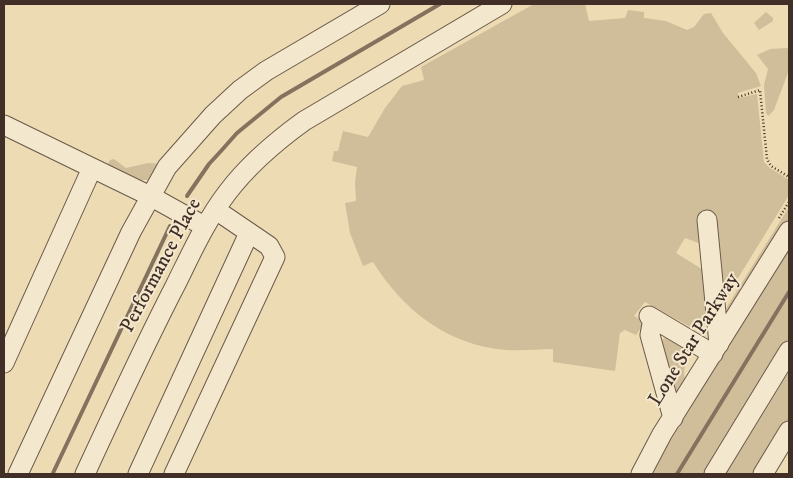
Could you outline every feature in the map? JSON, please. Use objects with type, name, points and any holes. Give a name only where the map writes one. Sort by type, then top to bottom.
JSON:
[{"type":"street","name":"Performance Place","points":[[18,474],[96,304],[150,196],[167,167],[213,115],[240,90],[358,9],[380,4]]},
{"type":"street","name":"Performance Place","points":[[85,474],[145,344],[204,226],[227,193],[253,163],[282,137],[304,121],[502,4]]},
{"type":"street","points":[[4,125],[150,196],[204,226]]},
{"type":"street","points":[[4,363],[92,168]]},
{"type":"street","points":[[174,474],[275,257],[268,246],[216,210]]},
{"type":"street","points":[[673,418],[650,335],[652,318],[716,349],[707,220]]},
{"type":"street","name":"Lone Star Parkway","points":[[641,474],[673,418],[789,231]]},
{"type":"street","points":[[138,474],[250,233]]},
{"type":"street","points":[[714,474],[789,351]]},
{"type":"street","points":[[763,474],[789,431]]},
{"type":"path","points":[[738,97],[760,90],[767,161],[789,177]]},
{"type":"shaded area","points":[[534,4],[585,4],[589,21],[625,18],[628,10],[644,12],[644,18],[666,21],[687,30],[694,27],[704,14],[711,13],[723,33],[756,73],[761,86],[738,93],[738,98],[757,94],[764,162],[789,180],[789,195],[721,306],[704,245],[685,238],[676,253],[705,271],[709,318],[702,327],[694,329],[645,302],[634,316],[645,322],[636,335],[625,330],[620,333],[615,371],[553,362],[553,349],[507,350],[486,347],[465,341],[429,322],[398,295],[373,262],[363,266],[350,233],[345,203],[356,201],[355,183],[357,167],[332,161],[334,151],[338,151],[343,131],[368,137],[385,108],[402,86],[424,80],[421,67]]},
{"type":"shaded area","points":[[766,12],[773,18],[773,21],[759,30],[754,23]]},
{"type":"shaded area","points":[[770,49],[789,49],[789,70],[774,110],[768,116],[766,113],[764,85],[768,69],[757,55]]},
{"type":"shaded area","points":[[114,159],[126,168],[148,163],[162,164],[149,180],[141,180],[107,165],[110,160]]},
{"type":"shaded area","points":[[789,207],[789,218],[784,227],[728,311],[725,310]]},
{"type":"shaded area","points":[[789,247],[789,338],[705,474],[651,474],[660,457]]},
{"type":"shaded area","points":[[667,336],[682,344],[686,356],[684,374],[686,385],[677,393],[675,393],[661,341]]},
{"type":"shaded area","points":[[789,366],[788,423],[755,474],[722,474]]},
{"type":"waterway","points":[[187,196],[209,164],[237,133],[281,97],[440,4]]},
{"type":"waterway","points":[[53,473],[170,226]]},
{"type":"waterway","points":[[677,474],[789,292]]}]
